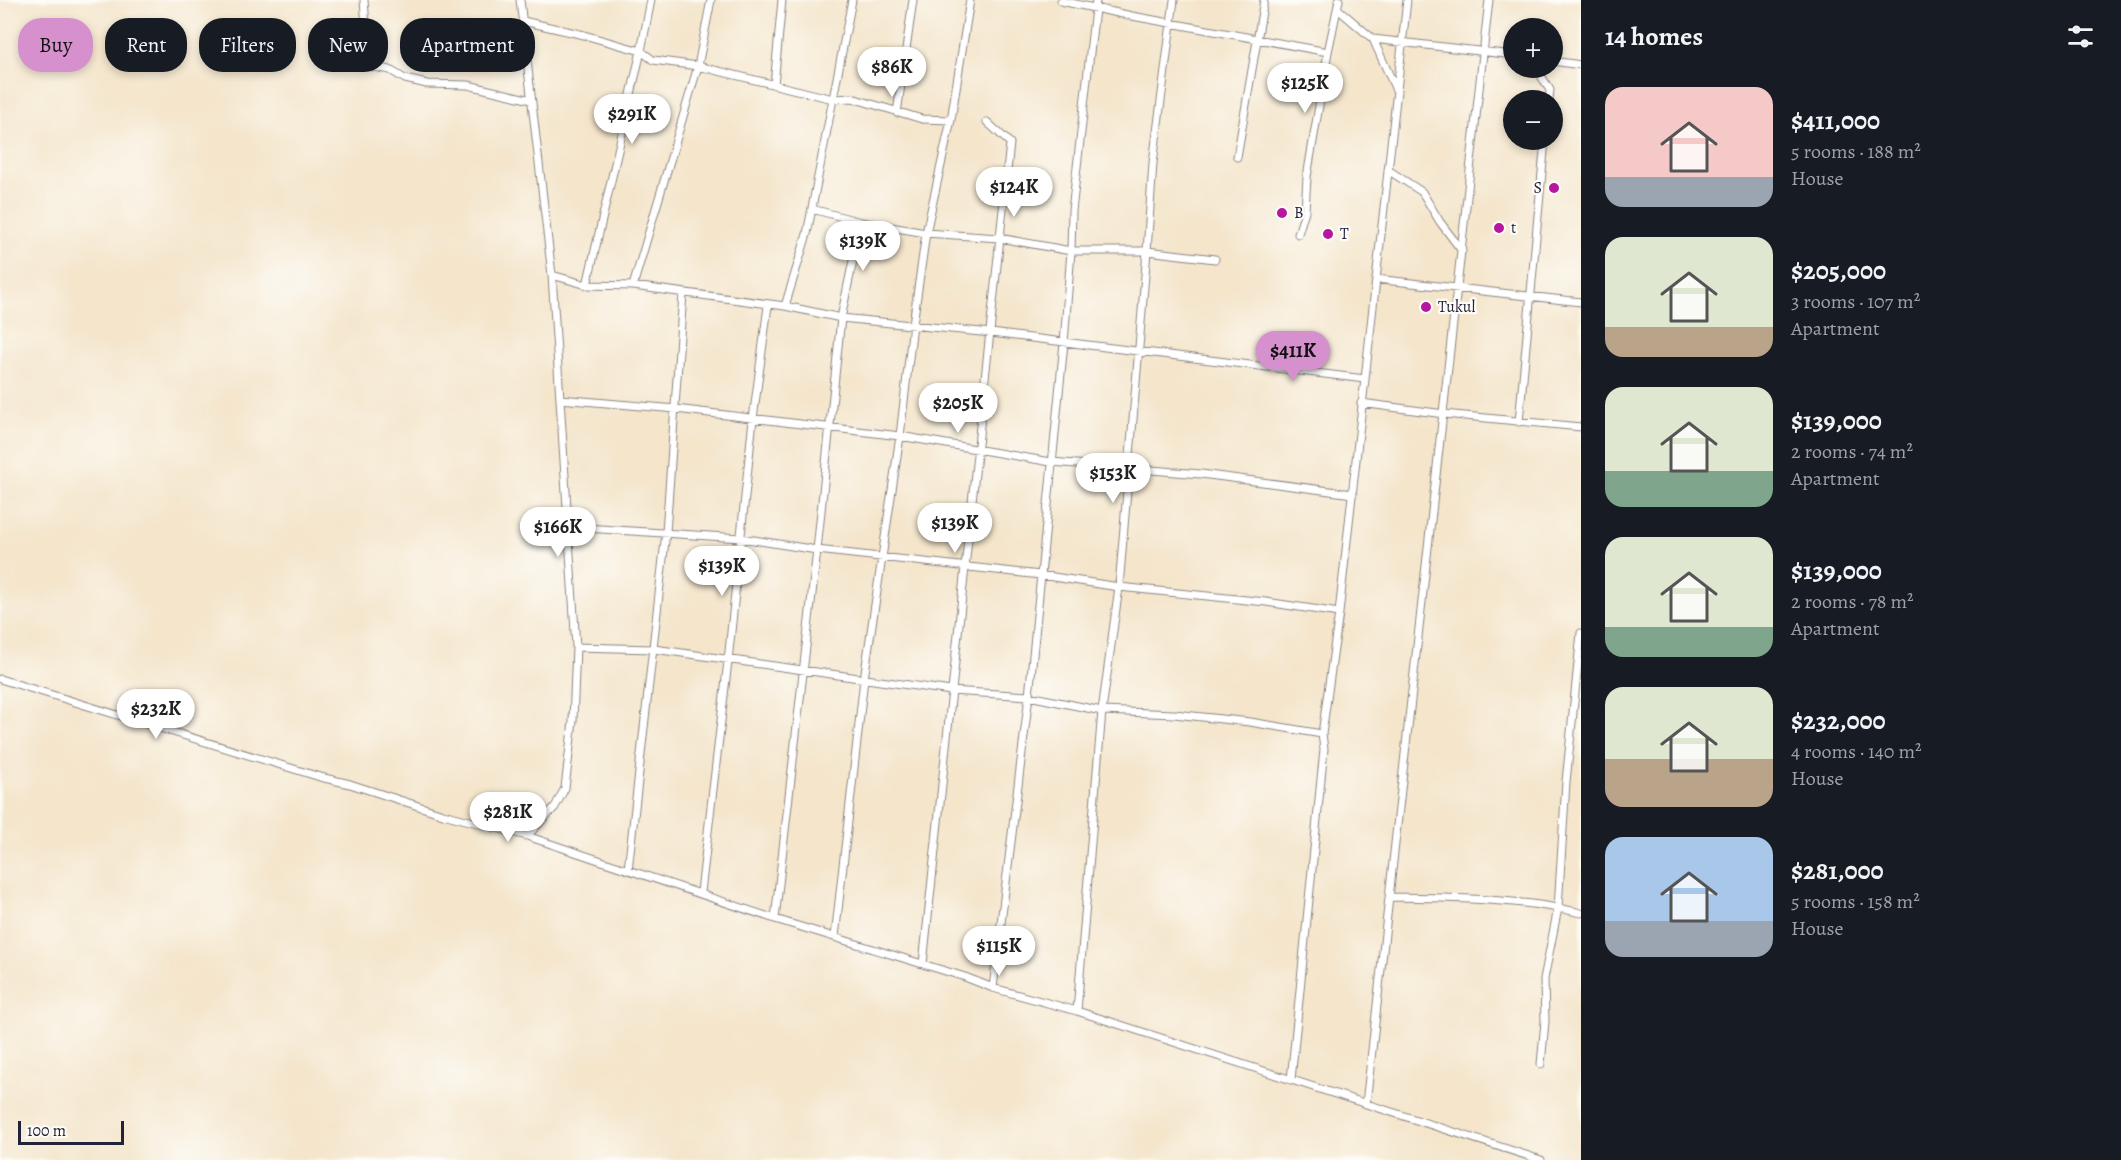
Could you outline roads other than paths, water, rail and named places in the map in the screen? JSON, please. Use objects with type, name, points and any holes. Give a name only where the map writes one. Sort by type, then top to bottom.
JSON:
[{"type":"street","points":[[364,0],[369,66],[390,70],[405,79],[427,84],[468,85],[531,100]]},
{"type":"street","points":[[522,0],[531,100],[552,275],[576,647],[573,721],[565,788],[555,807],[527,836]]},
{"type":"street","points":[[587,285],[651,0]]},
{"type":"street","points":[[633,286],[698,66],[711,0]]},
{"type":"street","points":[[774,85],[782,0]]},
{"type":"street","points":[[785,306],[807,234],[852,0]]},
{"type":"street","points":[[897,113],[913,0]]},
{"type":"street","points":[[835,937],[864,679],[900,436],[926,233],[951,120],[970,0]]},
{"type":"street","points":[[1077,1011],[1102,711],[1119,587],[1153,163],[1174,0]]},
{"type":"street","points":[[1237,157],[1264,0]]},
{"type":"street","points":[[1298,234],[1305,211],[1307,177],[1339,0]]},
{"type":"street","points":[[1291,1080],[1324,749],[1322,734],[1353,494],[1361,403],[1407,0]]},
{"type":"street","points":[[1366,1104],[1489,0]]},
{"type":"street","points":[[1061,1],[1096,4],[1172,23],[1328,52]]},
{"type":"street","points":[[993,988],[1029,696],[1064,343],[1072,211],[1096,4]]},
{"type":"street","points":[[1338,9],[1373,39],[1397,92]]},
{"type":"street","points":[[522,17],[641,51],[653,60],[698,66],[833,99],[852,98],[922,119],[951,120]]},
{"type":"street","points":[[1373,39],[1503,54]]},
{"type":"street","points":[[1563,63],[1581,65]]},
{"type":"street","points":[[923,964],[1010,143],[987,122]]},
{"type":"street","points":[[1520,422],[1544,150]]},
{"type":"street","points":[[1388,170],[1422,192],[1440,222],[1462,251]]},
{"type":"street","points":[[812,209],[861,222],[926,233],[999,238],[1071,251],[1147,251],[1215,258]]},
{"type":"street","points":[[775,919],[841,318],[861,222]]},
{"type":"street","points":[[552,275],[587,285],[633,286],[768,306],[785,306],[841,318],[991,333],[1365,379]]},
{"type":"street","points":[[1376,279],[1581,302]]},
{"type":"street","points":[[628,870],[666,532],[682,294]]},
{"type":"street","points":[[701,892],[753,419],[768,306]]},
{"type":"street","points":[[560,399],[900,436],[1051,462],[1201,474],[1353,494]]},
{"type":"street","points":[[1361,403],[1444,414],[1581,427]]},
{"type":"street","points":[[569,528],[741,538],[817,550],[1040,575],[1119,587],[1266,602],[1339,613]]},
{"type":"street","points":[[1541,1064],[1545,1022],[1544,979],[1558,908],[1566,782],[1581,633]]},
{"type":"street","points":[[576,647],[654,649],[951,691],[1029,696],[1102,711],[1174,714],[1250,722],[1322,734]]},
{"type":"street","points":[[0,678],[443,814],[527,836],[701,892],[775,919],[993,988],[1077,1011],[1541,1160]]},
{"type":"street","points":[[1390,897],[1467,898],[1558,908],[1581,913]]},
{"type":"place","name":"S","points":[[1554,188]]},
{"type":"place","name":"B","points":[[1282,213]]},
{"type":"place","name":"t","points":[[1499,228]]},
{"type":"place","name":"T","points":[[1328,234]]},
{"type":"place","name":"Tukul","points":[[1426,307]]}]
